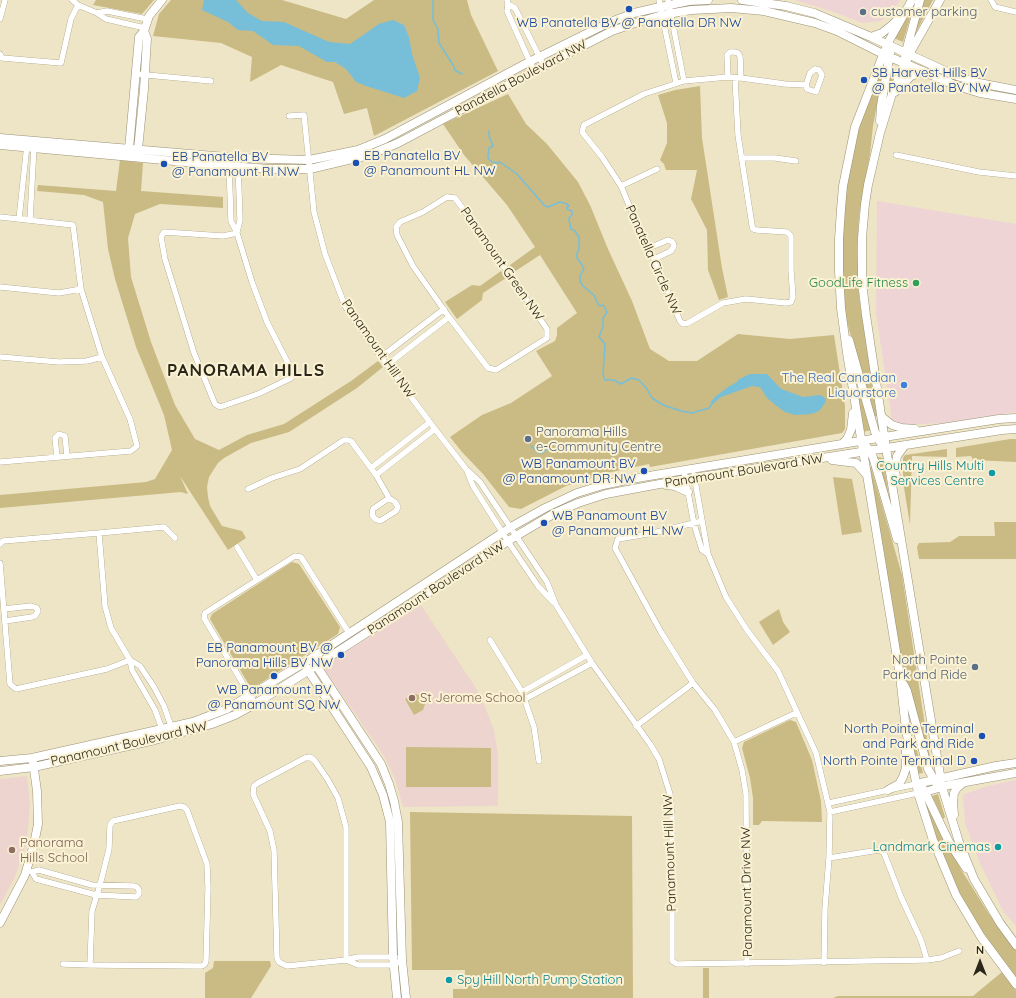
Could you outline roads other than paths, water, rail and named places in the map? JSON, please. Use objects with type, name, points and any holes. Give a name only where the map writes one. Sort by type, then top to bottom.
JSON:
[{"type":"street","points":[[0,19],[5,0]]},
{"type":"street","points":[[72,0],[78,5],[97,13],[106,20],[145,26]]},
{"type":"street","points":[[145,26],[147,39],[145,74],[136,153],[129,149],[140,37],[145,26],[162,0]]},
{"type":"street","name":"Panatella Boulevard NW","points":[[234,162],[309,160],[358,150],[385,140],[529,62],[608,23],[659,3],[708,0]]},
{"type":"street","points":[[742,0],[786,6],[814,13],[954,75],[979,83],[1016,90]]},
{"type":"street","points":[[906,568],[873,457],[866,451],[861,441],[842,318],[839,271],[839,238],[843,186],[855,127],[869,89],[890,50],[888,45],[912,0]]},
{"type":"street","points":[[881,437],[882,417],[866,315],[862,238],[868,185],[880,133],[892,94],[905,64],[920,0]]},
{"type":"street","points":[[907,54],[940,0]]},
{"type":"street","points":[[991,0],[995,7],[1016,12]]},
{"type":"street","points":[[508,2],[515,8],[544,66]]},
{"type":"street","points":[[508,2],[507,11],[534,71]]},
{"type":"street","points":[[669,2],[684,81]]},
{"type":"street","points":[[659,3],[676,83]]},
{"type":"street","points":[[0,54],[2,58],[61,63],[71,19],[78,5]]},
{"type":"street","name":"Panatella Boulevard NW","points":[[0,138],[31,145],[234,162],[270,169],[310,169],[369,155],[398,143],[534,71],[612,32],[635,23],[662,15],[691,10],[731,8],[764,11],[822,26],[957,86],[980,93],[1016,99]]},
{"type":"street","points":[[871,37],[878,35],[892,25],[908,8]]},
{"type":"street","points":[[97,13],[107,11],[145,26]]},
{"type":"street","points":[[728,77],[727,55],[730,52],[734,52],[738,53],[740,56],[738,78],[806,85]]},
{"type":"street","points":[[880,133],[886,55]]},
{"type":"street","points":[[892,94],[911,76],[923,72]]},
{"type":"street","points":[[136,74],[211,81]]},
{"type":"street","name":"Panatella Circle NW","points":[[728,77],[738,78],[738,135],[753,229],[787,232],[791,236],[793,297],[791,302],[786,303],[746,299],[723,303],[688,323],[683,324],[680,321],[621,186],[582,132],[584,125],[644,94],[684,81],[728,77]]},
{"type":"street","name":"Panamount Hill NW","points":[[289,116],[304,116],[314,212],[325,254],[345,306],[381,358],[388,365],[435,429],[466,469],[480,482],[547,582],[556,605],[592,663],[659,758],[670,794],[672,816],[672,961],[676,964],[747,964]]},
{"type":"street","name":"Panatella Boulevard NW","points":[[0,145],[129,149]]},
{"type":"street","points":[[19,218],[31,145]]},
{"type":"street","points":[[30,220],[31,145]]},
{"type":"street","points":[[896,155],[979,172],[1016,176]]},
{"type":"street","points":[[742,158],[775,158],[796,161]]},
{"type":"street","points":[[234,162],[231,221],[237,232],[266,322],[292,371],[291,378],[258,394],[220,407],[215,404],[194,353],[165,259],[161,237],[164,232],[223,236],[237,232]]},
{"type":"street","points":[[234,162],[240,220],[237,232]]},
{"type":"street","points":[[621,186],[657,169]]},
{"type":"street","name":"Panamount Green NW","points":[[447,197],[455,198],[478,229],[547,329],[547,338],[496,370],[488,368],[449,317],[413,266],[397,235],[396,227],[400,222],[423,212],[447,197]]},
{"type":"street","points":[[0,217],[73,225],[81,289],[102,357],[130,419],[137,446],[131,451],[0,462]]},
{"type":"street","points":[[648,248],[668,240],[673,243],[674,246],[671,251],[654,259]]},
{"type":"street","points":[[0,287],[59,293],[81,289]]},
{"type":"street","points":[[381,358],[444,309]]},
{"type":"street","points":[[388,365],[449,317]]},
{"type":"street","points":[[842,318],[881,437],[886,448],[906,568],[937,779]]},
{"type":"street","points":[[0,357],[59,362],[87,361],[102,357]]},
{"type":"street","points":[[842,444],[847,439],[851,430],[854,396]]},
{"type":"street","points":[[882,417],[892,425],[898,427],[928,431]]},
{"type":"street","name":"Panamount Boulevard NW","points":[[0,761],[32,758],[193,722],[227,709],[312,658],[511,528],[545,508],[577,493],[603,485],[631,479],[881,437],[999,419],[1016,418]]},
{"type":"street","points":[[373,471],[430,422]]},
{"type":"street","points":[[373,471],[435,429]]},
{"type":"street","name":"Panamount Boulevard NW","points":[[0,771],[34,767],[170,736],[212,724],[235,715],[308,671],[516,536],[555,513],[578,503],[606,494],[694,478],[1002,430],[1016,430]]},
{"type":"street","points":[[57,457],[55,438],[59,434],[65,436],[67,456]]},
{"type":"street","points":[[248,489],[272,478],[300,469],[344,440],[351,441],[373,471],[390,498],[398,507],[396,511],[380,521],[375,519],[372,515],[373,509],[390,498]]},
{"type":"street","points":[[897,512],[896,462],[899,453],[905,445]]},
{"type":"street","points":[[866,451],[867,475],[900,676],[906,730],[916,784],[949,842],[1016,945]]},
{"type":"street","points":[[819,459],[856,463],[867,475]]},
{"type":"street","name":"Panamount Hill NW","points":[[466,469],[473,486],[508,542],[538,586],[556,605]]},
{"type":"street","points":[[693,469],[708,554],[726,597],[747,630],[778,671],[796,713],[816,753],[830,812],[824,963]]},
{"type":"street","points":[[684,471],[694,524],[702,550],[708,554]]},
{"type":"street","points":[[662,484],[675,486],[688,492]]},
{"type":"street","name":"Panamount Drive NW","points":[[702,521],[694,524],[618,539],[615,548],[661,632],[693,683],[715,710],[734,742],[742,770],[746,794],[747,964],[927,960],[941,958],[959,951]]},
{"type":"street","points":[[0,544],[3,541],[164,527],[175,538]]},
{"type":"street","points":[[99,533],[105,606],[111,628],[130,660],[132,670],[155,710],[162,729],[170,736]]},
{"type":"street","points":[[237,547],[257,580]]},
{"type":"street","points":[[255,704],[204,618],[205,613],[294,556],[302,557],[354,641]]},
{"type":"street","points":[[0,563],[10,684],[16,689],[107,669],[130,660]]},
{"type":"street","points":[[403,598],[408,607]]},
{"type":"street","points":[[4,609],[31,606],[37,608],[38,611],[35,616],[32,617],[5,621]]},
{"type":"street","points":[[490,640],[525,699],[534,727],[539,760]]},
{"type":"street","points":[[522,692],[587,655]]},
{"type":"street","points":[[312,658],[381,764],[391,789],[398,822],[402,960],[406,998]]},
{"type":"street","points":[[130,660],[140,666],[154,687],[164,706],[171,726],[170,736]]},
{"type":"street","points":[[303,663],[371,767],[383,795],[390,822],[393,957],[397,998]]},
{"type":"street","points":[[525,699],[592,663]]},
{"type":"street","points":[[900,676],[907,691],[928,769],[942,787],[959,842],[974,880]]},
{"type":"street","points":[[636,726],[693,683]]},
{"type":"street","points":[[734,742],[796,713]]},
{"type":"street","points":[[888,790],[899,784],[904,777],[906,768],[906,730]]},
{"type":"street","points":[[346,960],[346,827],[338,798],[328,780],[315,761],[310,757],[304,758],[254,786],[253,794],[270,831],[274,850],[276,868],[277,958],[283,965],[287,966],[346,960],[358,957],[393,957],[402,960]]},
{"type":"street","points":[[0,923],[29,871],[38,824],[37,791],[32,758]]},
{"type":"street","points":[[829,803],[996,766],[1016,763]]},
{"type":"street","points":[[830,812],[922,793],[942,787],[1016,773]]},
{"type":"street","points":[[959,842],[953,808],[953,798],[955,791],[964,783]]},
{"type":"street","points":[[922,793],[933,840],[956,895],[981,937],[1016,984]]},
{"type":"street","points":[[63,964],[90,965],[202,966],[204,964],[206,960],[208,888],[207,864],[187,810],[184,807],[180,806],[113,821],[110,826],[109,849],[92,911],[90,965]]},
{"type":"street","points":[[829,858],[879,850],[884,853],[901,897],[921,940],[927,960]]},
{"type":"street","points":[[39,870],[92,885],[137,887],[139,894],[136,897],[96,895],[36,878],[29,871],[39,870]]},
{"type":"street","points":[[346,960],[358,965],[394,965],[402,960]]},
{"type":"water","points":[[204,0],[236,0],[248,13],[262,21],[284,22],[329,42],[350,44],[379,24],[393,20],[404,25],[409,37],[412,54],[420,78],[417,91],[404,98],[356,82],[346,69],[335,62],[327,62],[299,46],[273,45],[253,31],[238,30],[228,22],[202,10]]},
{"type":"water","points":[[750,374],[767,374],[780,388],[784,390],[803,397],[820,395],[825,398],[825,403],[819,411],[811,414],[795,415],[785,412],[778,407],[767,398],[760,387],[752,386],[721,397],[714,403],[710,403],[715,397],[739,379]]},
{"type":"waterway","points":[[433,0],[433,20],[438,29],[439,43],[455,70],[462,74]]},
{"type":"waterway","points":[[489,131],[489,136],[493,146],[489,148],[488,158],[492,162],[500,162],[517,174],[545,206],[548,207],[560,202],[567,204],[569,206],[567,209],[572,211],[572,215],[569,220],[571,229],[575,231],[579,237],[579,250],[577,253],[577,258],[584,269],[580,276],[580,281],[583,286],[594,295],[598,304],[600,306],[603,305],[607,312],[603,318],[603,326],[599,337],[605,344],[603,375],[605,380],[614,380],[621,384],[631,378],[639,380],[647,389],[652,398],[663,405],[681,411],[692,413],[709,408],[713,403]]},
{"type":"waterway","points":[[531,446],[539,453],[542,453],[547,449]]},
{"type":"place","name":"WB Panatella BV @ Panatella DR NW","points":[[629,9]]},
{"type":"place","name":"customer parking","points":[[863,12]]},
{"type":"place","name":"SB Harvest Hills BV @ Panatella BV NW","points":[[864,80]]},
{"type":"place","name":"EB Panatella BV @ Panamount HL NW","points":[[356,163]]},
{"type":"place","name":"EB Panatella BV @ Panamount RI NW","points":[[164,164]]},
{"type":"place","name":"GoodLife Fitness","points":[[916,283]]},
{"type":"place","name":"The Real Canadian Liquorstore","points":[[904,385]]},
{"type":"place","name":"Panorama Hills e-Community Centre","points":[[528,439]]},
{"type":"place","name":"WB Panamount BV @ Panamount DR NW","points":[[644,471]]},
{"type":"place","name":"Country Hills Multi Services Centre","points":[[992,473]]},
{"type":"place","name":"WB Panamount BV @ Panamount HL NW","points":[[544,523]]},
{"type":"place","name":"EB Panamount BV @ Panorama Hills BV NW","points":[[341,655]]},
{"type":"place","name":"North Pointe Park and Ride","points":[[975,667]]},
{"type":"place","name":"WB Panamount BV @ Panamount SQ NW","points":[[274,676]]},
{"type":"place","name":"St Jerome School","points":[[412,698]]},
{"type":"place","name":"North Pointe Terminal and Park and Ride","points":[[982,736]]},
{"type":"place","name":"North Pointe Terminal D","points":[[974,761]]},
{"type":"place","name":"Landmark Cinemas","points":[[998,847]]},
{"type":"place","name":"Panorama Hills School","points":[[12,850]]},
{"type":"place","name":"Spy Hill North Pump Station","points":[[449,980]]},
{"type":"district","name":"PANORAMA HILLS","points":[[246,371]]}]
